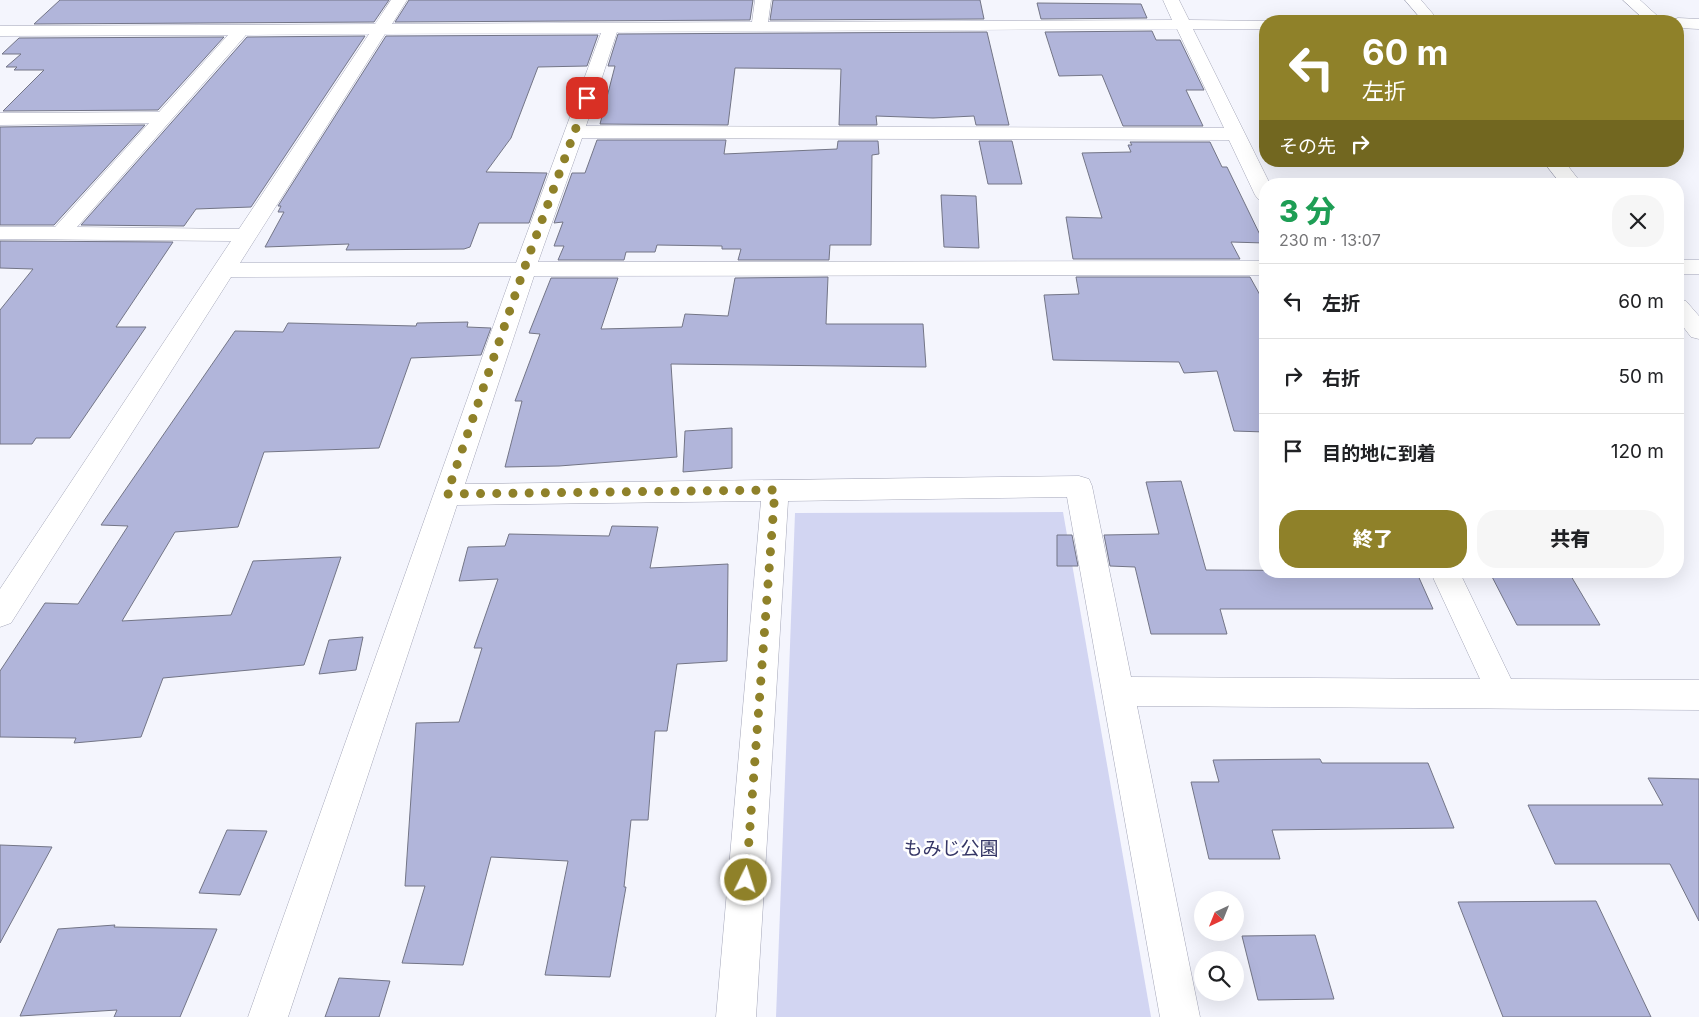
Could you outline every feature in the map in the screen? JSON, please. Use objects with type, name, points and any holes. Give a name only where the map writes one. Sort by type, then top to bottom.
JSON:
[{"type":"street","points":[[0,614],[399,0]]},
{"type":"street","points":[[759,28],[763,0]]},
{"type":"street","points":[[1171,0],[1259,182]]},
{"type":"street","points":[[1413,0],[1426,15]]},
{"type":"street","points":[[1631,0],[1648,15]]},
{"type":"street","points":[[1684,23],[1699,24]]},
{"type":"street","points":[[0,31],[1259,24]]},
{"type":"street","points":[[268,1017],[524,269],[575,132],[610,29]]},
{"type":"street","points":[[61,233],[241,30]]},
{"type":"street","points":[[0,119],[164,117]]},
{"type":"street","points":[[575,132],[1236,134]]},
{"type":"street","points":[[1558,167],[1567,178]]},
{"type":"street","points":[[0,233],[246,235]]},
{"type":"street","points":[[1684,267],[1699,267]]},
{"type":"street","points":[[224,270],[1259,268]]},
{"type":"street","points":[[1684,313],[1699,331]]},
{"type":"street","points":[[447,494],[1079,486],[1180,1017]]},
{"type":"street","points":[[736,1017],[775,490]]},
{"type":"street","points":[[1447,578],[1502,694]]},
{"type":"street","points":[[1118,691],[1699,695]]},
{"type":"green space","name":"もみじ公園","points":[[1063,512],[1151,1017],[776,1017],[795,513]]},
{"type":"building","points":[[60,0],[389,0],[374,22],[34,24]]},
{"type":"building","points":[[409,0],[753,0],[750,20],[395,22]]},
{"type":"building","points":[[773,0],[980,0],[984,19],[770,20]]},
{"type":"building","points":[[1037,3],[1141,4],[1147,18],[1041,19]]},
{"type":"building","points":[[1152,31],[1156,40],[1180,40],[1204,90],[1186,90],[1203,126],[1123,126],[1102,75],[1059,76],[1045,32]]},
{"type":"building","points":[[987,32],[1009,125],[976,125],[974,116],[933,118],[876,116],[877,125],[839,125],[841,69],[735,68],[728,125],[600,124],[615,66],[608,66],[618,34]]},
{"type":"building","points":[[598,35],[587,66],[538,67],[511,138],[486,172],[547,173],[529,223],[479,223],[470,247],[464,249],[346,250],[349,244],[265,247],[284,212],[278,212],[281,206],[278,206],[386,36]]},
{"type":"building","points":[[365,36],[251,207],[196,209],[184,226],[81,225],[247,37]]},
{"type":"building","points":[[224,37],[158,110],[3,111],[44,70],[14,70],[17,67],[6,67],[21,54],[2,54],[19,38]]},
{"type":"building","points":[[145,125],[54,225],[0,225],[0,127]]},
{"type":"building","points":[[597,140],[726,140],[724,154],[837,149],[838,141],[878,141],[879,154],[872,155],[871,245],[830,245],[829,260],[738,260],[741,249],[722,249],[722,246],[657,245],[655,252],[626,252],[624,260],[558,260],[564,246],[554,246],[563,222],[554,223],[572,173],[585,173]]},
{"type":"building","points":[[979,141],[1012,141],[1022,184],[988,184]]},
{"type":"building","points":[[1130,142],[1210,142],[1222,167],[1227,167],[1259,233],[1259,243],[1231,242],[1240,259],[1073,259],[1066,217],[1102,218],[1082,153],[1131,152],[1128,145],[1132,145]]},
{"type":"building","points":[[941,195],[976,196],[979,248],[944,247]]},
{"type":"building","points":[[0,241],[173,242],[116,327],[146,327],[70,438],[36,438],[32,444],[0,444],[0,310],[33,269],[0,268]]},
{"type":"building","points":[[828,277],[826,324],[923,324],[926,367],[671,364],[677,457],[559,466],[505,467],[522,401],[515,401],[540,334],[529,333],[551,278],[618,278],[601,329],[682,327],[685,314],[728,316],[735,278]]},
{"type":"building","points":[[1076,277],[1250,277],[1259,293],[1259,432],[1234,431],[1217,371],[1184,373],[1179,362],[1053,360],[1044,295],[1079,294]]},
{"type":"building","points":[[468,322],[467,327],[491,328],[481,355],[411,358],[379,448],[264,452],[238,527],[175,532],[122,621],[231,615],[253,561],[341,557],[304,665],[163,678],[141,737],[74,743],[76,738],[0,737],[0,671],[45,603],[78,604],[128,526],[101,525],[235,331],[283,332],[288,323],[416,326],[417,323]]},
{"type":"building","points":[[732,428],[732,468],[683,472],[685,431]]},
{"type":"building","points":[[1181,481],[1206,570],[1259,570],[1259,578],[1419,578],[1433,609],[1220,609],[1227,634],[1151,634],[1135,567],[1110,566],[1104,535],[1159,534],[1146,482]]},
{"type":"building","points":[[612,526],[658,527],[650,568],[728,564],[727,661],[677,664],[667,731],[655,731],[648,820],[631,820],[624,887],[626,887],[610,977],[545,975],[568,861],[491,857],[463,965],[402,963],[425,886],[405,886],[416,723],[459,722],[482,648],[474,648],[498,579],[459,581],[468,547],[505,546],[509,534],[609,536]]},
{"type":"building","points":[[1057,535],[1072,535],[1078,566],[1057,566]]},
{"type":"building","points":[[1493,578],[1572,578],[1600,625],[1517,625]]},
{"type":"building","points":[[363,637],[356,670],[319,674],[329,640]]},
{"type":"building","points":[[1320,759],[1322,763],[1428,763],[1454,828],[1272,830],[1280,859],[1209,859],[1191,782],[1219,782],[1213,760]]},
{"type":"building","points":[[1648,778],[1699,779],[1699,921],[1670,864],[1555,864],[1528,805],[1663,805]]},
{"type":"building","points":[[227,830],[267,831],[240,895],[199,893]]},
{"type":"building","points":[[0,845],[52,847],[0,943]]},
{"type":"building","points":[[1596,901],[1651,1017],[1503,1017],[1458,902]]},
{"type":"building","points":[[115,925],[114,927],[217,929],[180,1017],[114,1017],[117,1010],[20,1016],[58,929]]},
{"type":"building","points":[[1315,935],[1334,999],[1258,1000],[1243,941],[1244,936]]},
{"type":"building","points":[[339,978],[390,981],[379,1017],[325,1017]]},
{"type":"route","points":[[587,98],[524,269],[447,494],[775,490],[746,880]]}]
